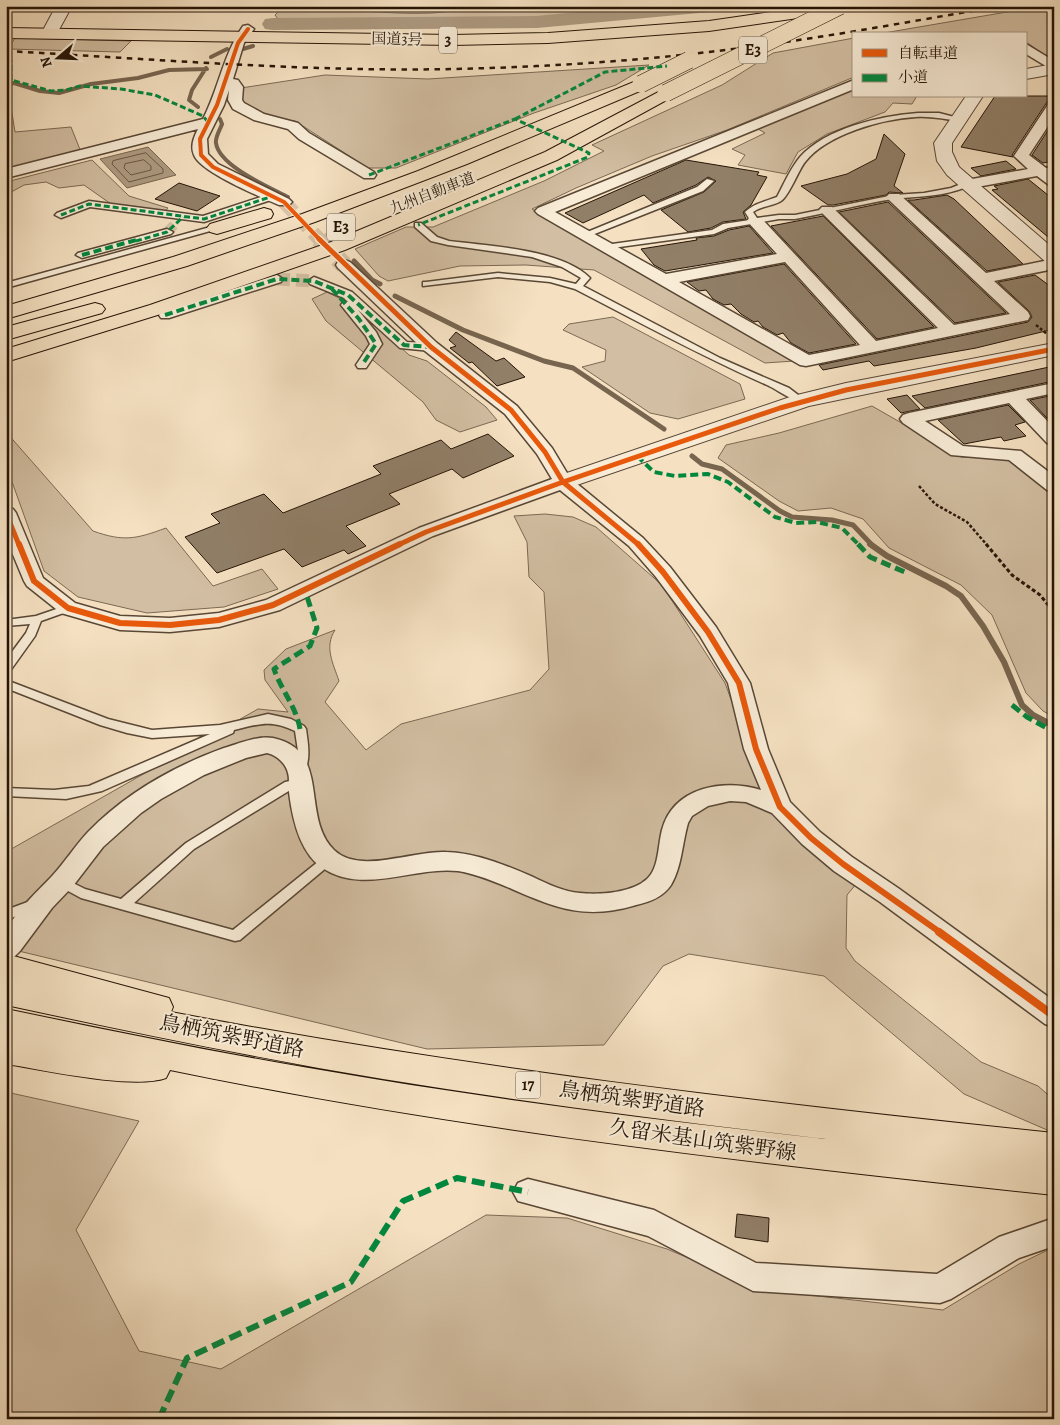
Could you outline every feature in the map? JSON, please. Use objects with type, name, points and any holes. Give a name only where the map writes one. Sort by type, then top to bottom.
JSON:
[{"type":"main road","name":"国道3号","points":[[6,33],[50,30],[386,31],[558,29],[654,22],[786,6]]},
{"type":"main road","name":"E3","points":[[734,38],[801,6]]},
{"type":"main road","name":"九州自動車道","points":[[167,286],[369,218],[530,153],[666,93],[840,6]]},
{"type":"main road","name":"国道3号","points":[[246,30],[453,40],[548,38],[709,26],[846,6]]},
{"type":"main road","name":"国道3号","points":[[6,25],[50,30]]},
{"type":"main road","name":"九州自動車道","points":[[6,313],[178,262],[351,203],[453,164],[641,84],[700,55]]},
{"type":"main road","points":[[6,356],[157,309],[338,246],[551,156],[666,93]]},
{"type":"main road","points":[[217,228],[352,188],[453,164]]},
{"type":"main road","points":[[6,334],[110,304]]},
{"type":"main road","name":"17","points":[[6,966],[121,996],[293,1048]]},
{"type":"main road","name":"鳥栖筑紫野道路","points":[[6,992],[293,1048],[463,1076],[809,1122],[1054,1149]]},
{"type":"main road","name":"鳥栖筑紫野道路","points":[[6,1023],[354,1091]]},
{"type":"main road","name":"17","points":[[6,1050],[100,1064],[270,1076]]},
{"type":"main road","name":"久留米基山筑紫野線","points":[[354,1091],[522,1116],[812,1154],[1054,1179]]},
{"type":"street","points":[[50,30],[64,6]]},
{"type":"street","points":[[246,30],[238,43],[217,105],[200,139],[201,155],[213,167],[279,199]]},
{"type":"street","points":[[1028,49],[1054,68]]},
{"type":"street","points":[[1028,74],[1054,68]]},
{"type":"street","points":[[225,82],[236,87],[234,100],[238,106],[259,117],[293,126],[304,136],[369,174]]},
{"type":"street","points":[[852,85],[543,211],[806,361],[1022,316],[894,197]]},
{"type":"street","points":[[974,98],[943,143],[946,161],[966,184],[1054,259]]},
{"type":"street","points":[[1054,106],[1021,156],[1046,169],[1054,182]]},
{"type":"street","points":[[6,174],[208,122]]},
{"type":"street","points":[[966,184],[1046,169]]},
{"type":"street","points":[[61,215],[88,204],[180,220],[204,219],[279,199]]},
{"type":"street","points":[[827,210],[950,332]]},
{"type":"street","points":[[755,221],[871,346]]},
{"type":"street","points":[[82,255],[167,232]]},
{"type":"street","points":[[662,280],[788,257]]},
{"type":"street","points":[[982,279],[1054,264]]},
{"type":"street","points":[[344,265],[431,347],[511,410],[540,446],[563,482],[636,542],[663,572],[708,632],[739,683],[756,749],[780,807],[811,838],[843,864],[1054,1016]]},
{"type":"street","points":[[165,315],[277,279]]},
{"type":"street","points":[[314,281],[348,295],[404,345],[431,347]]},
{"type":"street","points":[[330,287],[359,319],[376,344],[362,365]]},
{"type":"street","points":[[6,513],[34,581],[68,608],[120,623],[170,625],[219,620],[273,605],[426,532],[563,482],[801,401],[846,390],[1054,349]]},
{"type":"street","points":[[1054,388],[909,419],[958,451],[1014,455],[1054,486]]},
{"type":"street","points":[[1013,396],[1054,439]]},
{"type":"street","points":[[11,932],[44,901],[99,836],[127,811],[187,772],[232,754],[264,744],[282,748],[293,759],[300,777],[304,813],[318,848],[328,860],[346,869],[364,870],[444,861],[478,865],[536,890],[573,902],[593,904],[641,896],[661,880],[679,815],[697,800],[721,792],[745,793],[780,807]]},
{"type":"street","points":[[528,1192],[654,1224],[753,1277],[940,1289],[1010,1247],[1054,1232]]},
{"type":"lane","points":[[755,221],[749,212],[754,208],[780,199],[804,159],[819,144],[833,137],[884,119],[931,114],[958,119]]},
{"type":"lane","points":[[584,235],[700,189],[710,181]]},
{"type":"lane","points":[[605,247],[714,232],[726,226],[779,217],[795,217],[894,197],[943,192],[966,184]]},
{"type":"lane","points":[[418,225],[434,239],[448,243],[533,255],[565,265],[586,278],[578,288]]},
{"type":"lane","points":[[6,286],[217,228]]},
{"type":"lane","points":[[426,284],[498,275],[550,280],[578,288],[718,360],[786,390],[801,401]]},
{"type":"lane","points":[[6,623],[22,623],[68,608]]},
{"type":"lane","points":[[6,668],[31,634],[37,619]]},
{"type":"lane","points":[[6,684],[127,730],[152,734],[220,728],[268,718],[287,722],[300,729],[304,752],[300,777],[190,846],[123,905]]},
{"type":"lane","points":[[6,792],[69,796],[86,792],[102,787],[160,760],[197,746],[237,725]]},
{"type":"lane","points":[[61,882],[81,893],[235,936],[328,860]]},
{"type":"path","points":[[919,486],[935,504],[967,522],[1012,575],[1040,595],[1054,612]]},
{"type":"shaded area","points":[[293,6],[351,6],[358,11],[429,13],[455,10],[465,6],[690,6],[591,16],[491,21],[292,21],[278,19],[275,15],[281,9]]},
{"type":"shaded area","points":[[1042,6],[1054,6],[1054,61],[1028,43],[1028,32],[890,32]]},
{"type":"shaded area","points":[[15,38],[131,41],[120,52],[8,49]]},
{"type":"shaded area","points":[[852,38],[852,78],[727,130],[652,156],[532,209],[794,361],[765,363],[594,270],[526,265],[460,266],[388,281],[379,276],[355,249],[406,227],[433,227],[544,181],[604,151],[592,145],[722,85],[773,53]]},
{"type":"shaded area","points":[[649,65],[616,85],[534,113],[396,168],[368,168],[295,121],[262,116],[240,104],[241,88],[325,75],[428,79]]},
{"type":"shaded area","points":[[852,90],[852,98],[916,98],[912,104],[893,103],[885,112],[827,134],[798,152],[786,174],[738,165],[745,155],[732,149],[765,133],[758,129]]},
{"type":"shaded area","points":[[6,111],[12,113],[15,132],[71,127],[81,152],[6,170]]},
{"type":"shaded area","points":[[92,160],[129,196],[168,208],[161,216],[111,204],[84,185],[59,188],[46,182],[24,185],[6,195],[6,184],[14,180]]},
{"type":"shaded area","points":[[327,292],[355,306],[409,355],[427,361],[486,407],[497,420],[460,432],[436,420],[423,402],[326,321],[312,299]]},
{"type":"shaded area","points":[[613,317],[740,384],[745,399],[678,419],[650,413],[582,367],[605,361],[606,350],[563,330],[569,324]]},
{"type":"shaded area","points":[[872,406],[961,457],[1011,459],[1054,493],[1054,717],[1043,711],[1026,693],[992,615],[961,585],[889,548],[863,519],[831,508],[798,511],[779,501],[718,458],[726,445],[779,433]]},
{"type":"shaded area","points":[[6,432],[93,531],[113,537],[130,538],[166,528],[213,586],[262,569],[278,589],[224,607],[147,613],[78,597],[44,571],[6,465]]},
{"type":"shaded area","points":[[545,514],[573,517],[596,527],[662,585],[725,683],[772,811],[857,883],[847,895],[846,948],[855,961],[981,1062],[1038,1086],[1054,1100],[1054,1133],[964,1094],[824,976],[689,954],[663,966],[604,1045],[427,1049],[6,948],[6,852],[258,709],[288,712],[265,680],[264,670],[286,649],[335,630],[330,643],[330,649],[339,681],[325,702],[366,750],[401,724],[530,690],[549,669],[544,592],[529,577],[527,542],[514,516]]},
{"type":"shaded area","points":[[6,1092],[139,1121],[76,1230],[139,1351],[221,1369],[486,1215],[567,1218],[667,1249],[764,1290],[943,1310],[1019,1264],[1054,1247],[1054,1419],[6,1419]]},
{"type":"water","points":[[148,147],[176,175],[127,188],[100,159]]},
{"type":"building","points":[[1054,96],[1054,100],[1047,102],[1012,155],[1013,157],[961,147],[994,98]]},
{"type":"building","points":[[1054,121],[1054,161],[1043,163],[1032,155]]},
{"type":"building","points":[[884,134],[905,154],[894,186],[903,193],[889,192],[886,195],[828,205],[801,186],[847,174],[876,159]]},
{"type":"building","points":[[686,160],[759,172],[757,175],[767,177],[751,205],[743,212],[746,219],[723,222],[711,228],[688,232],[661,210],[704,192],[716,181],[708,177],[696,185],[653,203],[644,195],[583,223],[565,213]]},
{"type":"building","points":[[1006,161],[1016,169],[981,176],[971,168]]},
{"type":"building","points":[[1028,179],[1054,200],[1054,242],[992,190],[998,189],[994,186]]},
{"type":"building","points":[[179,183],[220,196],[197,211],[155,199]]},
{"type":"building","points":[[947,195],[954,199],[1023,264],[987,271],[908,200]]},
{"type":"building","points":[[888,202],[1006,313],[955,323],[839,212]]},
{"type":"building","points":[[823,216],[934,327],[877,339],[771,226]]},
{"type":"building","points":[[749,226],[773,253],[665,271],[654,265],[641,249],[697,240],[696,238],[714,236],[729,230]]},
{"type":"building","points":[[784,264],[856,344],[809,353],[791,343],[783,333],[777,335],[763,327],[758,321],[754,322],[741,314],[731,304],[724,305],[713,299],[706,290],[699,291],[687,282]]},
{"type":"building","points":[[1035,275],[1054,289],[1054,329],[976,348],[874,366],[869,361],[823,370],[819,365],[1028,322],[1032,317],[1029,311],[998,282]]},
{"type":"building","points":[[456,332],[496,361],[504,358],[525,377],[497,386],[472,362],[469,363],[450,348],[456,346],[449,340]]},
{"type":"building","points":[[1054,366],[1054,381],[925,408],[912,396]]},
{"type":"building","points":[[907,395],[920,409],[901,413],[887,399]]},
{"type":"building","points":[[1054,395],[1054,416],[1047,418],[1030,400]]},
{"type":"building","points":[[1008,405],[1025,422],[1015,425],[1026,436],[1004,441],[1001,437],[964,444],[938,420]]},
{"type":"building","points":[[488,434],[514,456],[463,478],[452,469],[389,494],[400,504],[346,526],[366,546],[348,554],[344,550],[302,567],[284,549],[217,573],[185,537],[220,523],[211,514],[264,494],[283,513],[381,474],[373,466],[441,440],[451,449]]},
{"type":"building","points":[[737,1214],[769,1218],[768,1242],[735,1237]]},
{"type":"waterway","points":[[273,24],[537,22],[710,6]]},
{"type":"waterway","points":[[243,49],[253,46]]},
{"type":"waterway","points":[[211,57],[227,49]]},
{"type":"waterway","points":[[6,84],[14,83],[40,91],[59,93],[91,84],[138,78],[169,70],[205,69]]},
{"type":"waterway","points":[[198,107],[189,100],[192,90],[205,69]]},
{"type":"waterway","points":[[220,119],[222,124],[216,141],[219,152],[235,168],[288,197]]},
{"type":"waterway","points":[[354,261],[372,280],[380,284]]},
{"type":"waterway","points":[[395,296],[463,330],[544,361],[573,368],[664,429]]},
{"type":"waterway","points":[[692,456],[702,464],[722,469],[780,511],[792,517],[832,520],[853,525],[872,545]]},
{"type":"waterway","points":[[870,544],[887,556],[946,586],[961,596],[983,626],[1004,662],[1022,705],[1033,715],[1054,726]]},
{"type":"tunnel","points":[[284,202],[321,241]]},
{"type":"tunnel","points":[[167,232],[176,223]]},
{"type":"tunnel","points":[[319,239],[344,265]]},
{"type":"tunnel","points":[[277,279],[314,281]]},
{"type":"railway","points":[[6,51],[341,69],[527,67],[712,52],[844,33],[1002,6]]},
{"type":"railway","points":[[994,11],[1022,6]]},
{"type":"marked path","points":[[6,61],[11,61],[11,80],[51,91],[66,90],[80,86],[121,89],[155,95],[203,116],[208,122]]},
{"type":"marked path","points":[[515,119],[605,72],[667,66]]},
{"type":"marked path","points":[[369,175],[515,119],[589,153],[588,157],[418,225]]},
{"type":"marked path","points":[[61,215],[89,204],[204,219],[273,196]]},
{"type":"marked path","points":[[82,255],[167,232],[183,217]]},
{"type":"marked path","points":[[165,315],[277,279],[314,281],[348,295],[404,345],[430,347]]},
{"type":"marked path","points":[[332,289],[359,319],[376,344],[362,365]]},
{"type":"marked path","points":[[637,456],[654,472],[675,476],[708,474],[728,482],[775,517],[796,523],[817,522],[842,528],[870,557],[907,573]]},
{"type":"marked path","points":[[300,729],[292,704],[276,677],[274,669],[310,646],[317,628],[305,590]]},
{"type":"marked path","points":[[1012,705],[1027,717],[1054,732]]},
{"type":"marked path","points":[[159,1419],[187,1358],[351,1282],[403,1201],[457,1178],[528,1192]]},
{"type":"cycle path","points":[[248,29],[238,43],[217,105],[200,139],[201,155],[213,167],[284,202],[344,265],[431,347],[511,410],[545,452],[563,482],[636,542],[663,572],[708,632],[739,683],[756,749],[780,807],[811,838],[843,864],[889,895],[1054,1016]]},
{"type":"cycle path","points":[[6,513],[34,581],[68,608],[120,623],[170,625],[219,620],[273,605],[426,532],[563,482],[780,408],[846,390],[1054,349]]}]
